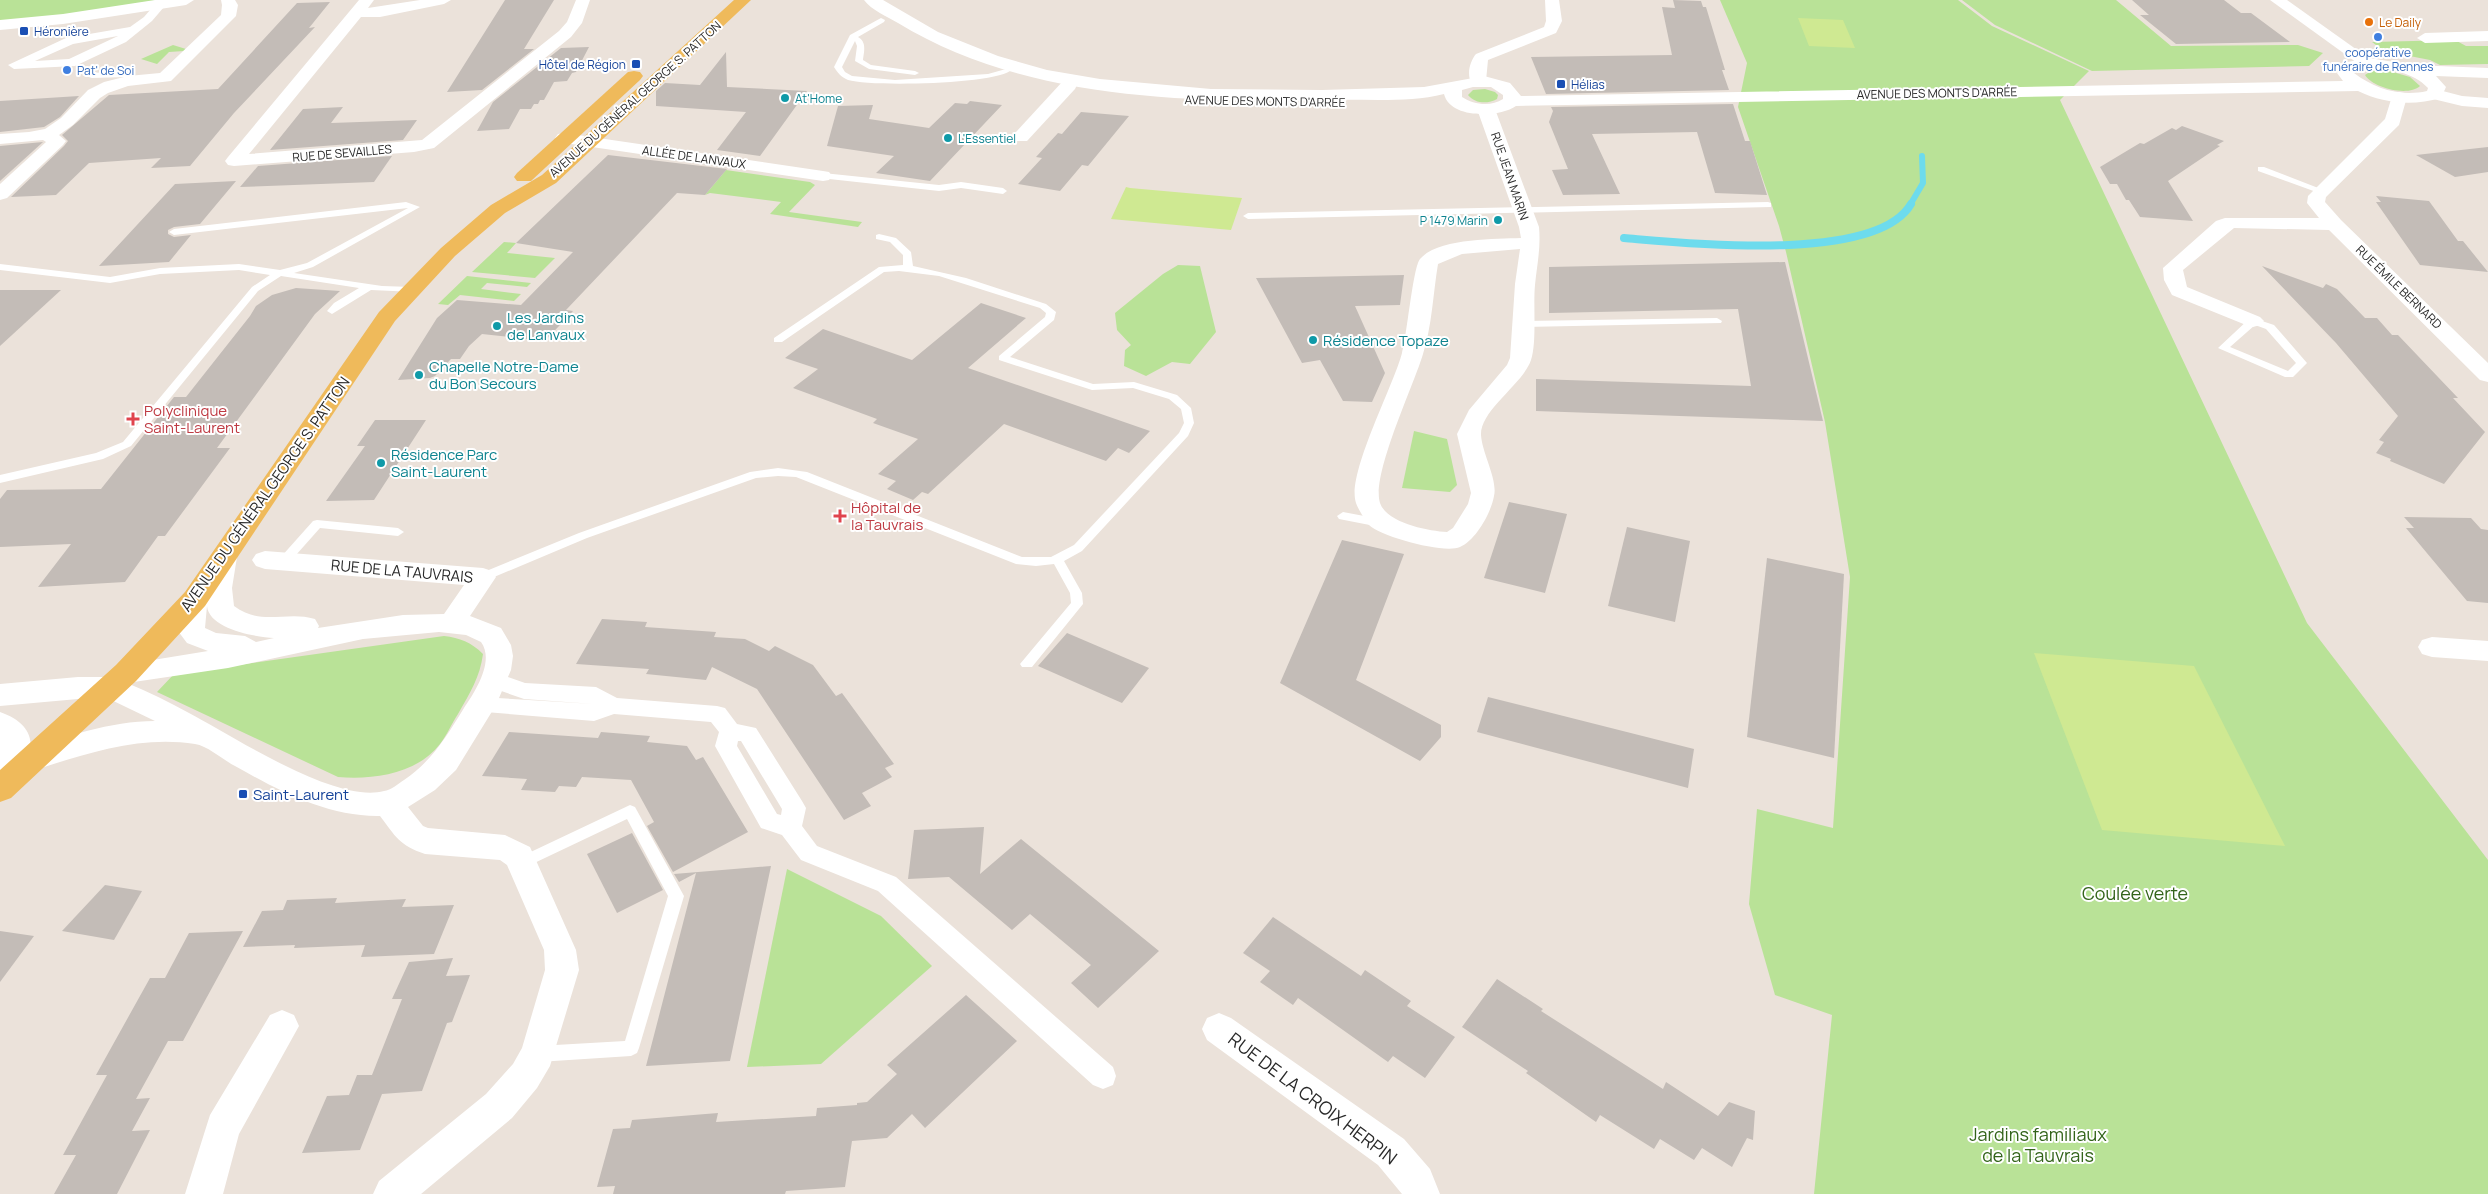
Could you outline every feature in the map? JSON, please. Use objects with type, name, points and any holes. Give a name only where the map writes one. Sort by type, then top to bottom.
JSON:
[{"type":"main road","name":"AVENUE DU GÉNÉRAL GEORGE S. PATTON","points":[[666,47],[720,0]]},
{"type":"main road","name":"AVENUE DU GÉNÉRAL GEORGE S. PATTON","points":[[0,790],[119,681],[195,599],[388,317],[412,290],[448,252],[498,210],[549,179],[744,0]]},
{"type":"main road","name":"AVENUE DU GÉNÉRAL GEORGE S. PATTON","points":[[498,210],[509,191],[564,138],[645,66]]},
{"type":"street","points":[[0,25],[63,19],[186,0]]},
{"type":"street","points":[[0,139],[46,134],[58,129],[96,93],[129,80],[165,78],[228,16],[230,5],[228,0]]},
{"type":"street","name":"RUE DE SEVAILLES","points":[[444,0],[380,12],[362,7],[234,161],[414,147],[428,144],[565,34],[574,23],[583,0]]},
{"type":"street","points":[[1478,81],[1478,62],[1482,57],[1550,30],[1554,21],[1552,0]]},
{"type":"street","points":[[2276,0],[2366,62]]},
{"type":"street","name":"AVENUE DES MONTS D'ARRÉE","points":[[865,2],[881,20],[928,44],[1006,71],[1069,85],[1213,102],[1456,95]]},
{"type":"street","name":"AVENUE DES MONTS D'ARRÉE","points":[[865,2],[971,52],[1045,73],[1088,81],[1148,90],[1261,96],[1418,93],[1456,95]]},
{"type":"street","points":[[134,30],[74,40],[14,65],[71,63],[122,39],[134,30],[148,19],[160,5]]},
{"type":"street","points":[[63,19],[74,40],[105,47]]},
{"type":"street","points":[[2425,38],[2488,36]]},
{"type":"street","points":[[2488,74],[2412,70],[2388,64],[2366,62],[2348,67],[2346,73],[2362,86],[2399,97],[2421,98],[2436,90],[2454,84],[2488,82]]},
{"type":"street","points":[[2412,70],[2429,78],[2436,90],[2462,101],[2488,103]]},
{"type":"street","name":"AVENUE DES MONTS D'ARRÉE","points":[[1508,94],[1564,89],[2305,77],[2346,73]]},
{"type":"street","points":[[1478,81],[1508,94],[1502,106],[1486,109],[1470,107],[1456,95],[1464,83],[1478,81]]},
{"type":"street","points":[[1021,136],[1069,85]]},
{"type":"street","name":"AVENUE DES MONTS D'ARRÉE","points":[[1508,94],[2362,86]]},
{"type":"street","points":[[2322,191],[2393,121],[2399,97]]},
{"type":"street","name":"RUE JEAN MARIN","points":[[1486,109],[1528,227],[1531,243],[1525,284],[1522,350],[1517,367],[1477,415],[1469,434],[1483,493],[1480,504],[1462,534],[1451,541],[1436,540],[1393,528],[1383,523],[1370,509],[1367,488],[1379,442],[1413,353],[1428,262],[1432,256],[1450,250],[1531,243]]},
{"type":"street","points":[[0,194],[57,141],[46,134]]},
{"type":"street","name":"ALLÉE DE LANVAUX","points":[[564,138],[823,176]]},
{"type":"street","name":"RUE ÉMILE BERNARD","points":[[2322,191],[2317,196],[2316,204],[2334,224],[2488,375]]},
{"type":"street","points":[[2253,321],[2178,291],[2174,280],[2173,268],[2223,224],[2232,222],[2334,224]]},
{"type":"street","points":[[2464,352],[2488,353]]},
{"type":"street","points":[[119,681],[143,700],[198,733],[276,774],[333,800],[387,803],[421,784],[444,764],[481,705],[494,680],[500,663],[499,648],[491,636],[476,628],[452,623],[404,624],[376,622],[280,629],[244,625],[221,610],[219,588],[224,557]]},
{"type":"street","name":"RUE DE LA TAUVRAIS","points":[[274,560],[483,577],[452,623]]},
{"type":"street","points":[[195,599],[191,631],[198,638],[220,644],[271,647]]},
{"type":"street","points":[[0,696],[78,688],[119,681],[271,647],[404,624]]},
{"type":"street","points":[[2432,647],[2488,651]]},
{"type":"street","points":[[494,680],[524,690],[596,695],[613,706]]},
{"type":"street","points":[[481,705],[594,713],[613,706],[717,714],[730,731],[748,734],[794,808],[790,828],[809,853],[887,884],[1103,1076]]},
{"type":"street","points":[[0,724],[9,728],[17,740],[17,753],[0,785]]},
{"type":"street","points":[[32,759],[73,746],[129,734],[147,732],[198,733]]},
{"type":"street","points":[[387,803],[412,835],[425,841],[505,848],[519,856],[524,862],[560,950],[562,970],[538,1054],[525,1076],[500,1106],[392,1194]]},
{"type":"street","points":[[204,1194],[223,1128],[282,1026]]},
{"type":"street","name":"RUE DE LA CROIX HERPIN","points":[[1219,1029],[1392,1152],[1417,1182],[1421,1194]]},
{"type":"lane","points":[[881,20],[853,37],[838,67],[842,74],[850,78],[895,82],[988,76],[1006,71]]},
{"type":"lane","points":[[853,37],[859,40],[861,46],[858,61],[869,67],[905,74],[953,73],[962,77]]},
{"type":"lane","points":[[86,75],[100,78],[119,73],[132,76],[129,80]]},
{"type":"lane","points":[[2261,169],[2322,191]]},
{"type":"lane","points":[[823,176],[939,188],[961,185],[1003,191]]},
{"type":"lane","points":[[0,479],[99,456],[126,444],[255,289],[278,274],[310,265],[416,207],[406,205],[174,232]]},
{"type":"lane","points":[[1248,216],[1768,205]]},
{"type":"lane","points":[[879,237],[893,240],[908,254],[908,266]]},
{"type":"lane","points":[[483,577],[528,556],[754,475],[788,471],[1020,561],[1040,564],[1058,560],[1078,548],[1184,434],[1189,423],[1186,408],[1173,398],[1134,385],[1092,387],[1003,358],[1050,318],[1051,312],[1042,306],[921,268],[908,266],[882,269],[778,340]]},
{"type":"lane","points":[[0,267],[101,280],[160,271],[209,268],[260,268],[278,274],[296,274],[369,287],[412,290]]},
{"type":"lane","points":[[332,311],[337,305],[369,287]]},
{"type":"lane","points":[[2253,321],[2270,327],[2302,363],[2289,375],[2223,348],[2253,321]]},
{"type":"lane","points":[[1523,324],[1717,322]]},
{"type":"lane","points":[[1343,516],[1383,523]]},
{"type":"lane","points":[[274,560],[317,524],[398,532]]},
{"type":"lane","points":[[1028,664],[1077,604],[1076,593],[1058,560]]},
{"type":"lane","points":[[524,862],[630,811],[676,896],[631,1048],[538,1054]]},
{"type":"green space","points":[[0,0],[159,0],[58,16],[0,21]]},
{"type":"green space","name":"Coulée verte","points":[[1720,0],[1958,0],[1992,26],[2089,71],[2060,100],[2307,623],[2488,860],[2488,1194],[1814,1194],[1832,1015],[1775,995],[1749,904],[1757,809],[1833,828],[1850,577],[1825,422],[1786,252],[1779,226],[1738,107],[1747,63]]},
{"type":"green space","points":[[1962,0],[2116,0],[2171,46],[2298,45],[2323,53],[2309,66],[2092,71],[1995,25]]},
{"type":"green space","points":[[1798,18],[1843,20],[1855,48],[1809,46]]},
{"type":"green space","points":[[2455,40],[2466,46],[2488,46],[2488,64],[2440,65],[2430,60],[2384,51],[2372,42]]},
{"type":"green space","points":[[173,45],[186,49],[184,51],[169,52],[157,64],[141,59]]},
{"type":"green space","points":[[2386,70],[2410,77],[2420,86],[2407,91],[2391,90],[2375,84],[2365,75],[2371,71]]},
{"type":"green space","points":[[1485,89],[1495,92],[1498,95],[1497,99],[1490,102],[1482,102],[1474,100],[1468,95],[1473,90]]},
{"type":"green space","points":[[726,170],[810,182],[815,185],[789,212],[862,222],[858,227],[770,214],[781,202],[710,193],[705,195]]},
{"type":"green space","points":[[1126,187],[1242,198],[1231,230],[1111,219]]},
{"type":"green space","points":[[504,242],[516,243],[507,253],[555,258],[535,278],[472,272]]},
{"type":"green space","points":[[1178,265],[1200,266],[1216,332],[1190,364],[1172,362],[1146,376],[1124,366],[1125,350],[1131,345],[1117,330],[1115,313],[1163,274]]},
{"type":"green space","points":[[467,276],[531,283],[527,287],[487,283],[481,289],[521,294],[514,301],[460,295],[448,305],[438,304]]},
{"type":"green space","points":[[1414,431],[1447,439],[1457,485],[1450,492],[1402,488]]},
{"type":"green space","points":[[444,636],[465,641],[483,654],[480,670],[474,685],[445,737],[430,754],[407,768],[380,776],[338,777],[157,692],[174,674]]},
{"type":"green space","points":[[2034,653],[2194,666],[2285,846],[2102,830]]},
{"type":"green space","points":[[787,869],[881,916],[932,966],[821,1064],[747,1067]]},
{"type":"building","points":[[505,0],[554,0],[524,49],[534,49],[482,90],[447,92]]},
{"type":"building","points":[[1673,0],[1701,1],[1703,7],[1706,7],[1729,90],[1546,94],[1531,57],[1672,55],[1662,7],[1675,8]]},
{"type":"building","points":[[2132,0],[2224,0],[2241,13],[2251,13],[2290,42],[2176,44],[2140,15],[2149,15]]},
{"type":"building","points":[[330,2],[309,28],[315,27],[234,113],[190,166],[151,168],[161,158],[89,163],[56,195],[11,197],[64,146],[68,141],[62,135],[109,95],[218,89],[297,3]]},
{"type":"building","points":[[589,47],[576,72],[572,73],[567,81],[554,82],[544,100],[534,104],[531,109],[520,109],[509,129],[477,131],[493,102],[561,48]]},
{"type":"building","points":[[726,52],[727,87],[807,91],[760,156],[717,150],[746,112],[656,106],[656,91],[665,83],[700,85]]},
{"type":"building","points":[[79,96],[60,117],[44,127],[0,132],[0,101]]},
{"type":"building","points":[[970,101],[1002,105],[930,181],[876,173],[894,156],[827,146],[838,106],[873,105],[869,119],[929,128],[955,103],[967,104]]},
{"type":"building","points":[[1733,104],[1745,141],[1750,141],[1767,195],[1715,193],[1697,132],[1592,134],[1620,194],[1563,195],[1552,170],[1568,169],[1549,122],[1553,111],[1551,107]]},
{"type":"building","points":[[343,107],[331,123],[417,120],[403,140],[270,150],[303,109]]},
{"type":"building","points":[[1081,112],[1129,116],[1088,166],[1082,165],[1060,191],[1018,184],[1042,158],[1036,157],[1058,133],[1062,134]]},
{"type":"building","points":[[2182,126],[2224,141],[2217,145],[2220,146],[2168,181],[2193,221],[2140,217],[2129,200],[2126,200],[2117,184],[2110,184],[2100,167],[2140,143],[2144,144],[2172,128],[2176,130]]},
{"type":"building","points":[[43,142],[0,181],[0,146]]},
{"type":"building","points":[[2488,147],[2488,172],[2455,177],[2416,155]]},
{"type":"building","points":[[608,155],[727,169],[705,195],[677,193],[566,310],[573,311],[545,341],[482,334],[469,346],[460,359],[451,359],[435,376],[398,380],[437,318],[457,300],[521,305],[573,252],[516,243]]},
{"type":"building","points":[[392,156],[374,182],[240,187],[258,166]]},
{"type":"building","points":[[236,181],[200,224],[174,227],[168,230],[168,234],[174,237],[191,235],[169,262],[99,266],[175,184]]},
{"type":"building","points":[[2376,196],[2429,201],[2458,241],[2463,241],[2488,272],[2420,265],[2376,202],[2381,202]]},
{"type":"building","points":[[1785,262],[1823,421],[1536,411],[1536,379],[1751,386],[1738,309],[1549,313],[1549,267]]},
{"type":"building","points":[[2262,266],[2323,288],[2326,284],[2337,289],[2365,318],[2377,318],[2392,335],[2398,335],[2458,398],[2453,398],[2485,432],[2444,484],[2376,453],[2384,442],[2379,440],[2398,416],[2336,343]]},
{"type":"building","name":"Résidence Topaze","points":[[1404,275],[1400,305],[1355,306],[1385,373],[1372,402],[1343,401],[1320,360],[1302,363],[1256,278]]},
{"type":"building","points":[[296,288],[340,291],[315,314],[217,448],[230,448],[165,536],[158,536],[125,582],[38,587],[71,544],[0,547],[0,499],[7,490],[101,489],[174,397],[186,397],[256,306],[272,295]]},
{"type":"building","points":[[0,290],[61,290],[0,346]]},
{"type":"building","points":[[981,303],[1026,318],[968,368],[1150,431],[1129,453],[1118,448],[1106,461],[1004,424],[928,494],[922,492],[913,500],[887,489],[896,481],[878,474],[918,439],[873,423],[877,419],[793,388],[818,369],[785,358],[823,329],[912,360]]},
{"type":"building","name":"Résidence Parc Saint-Laurent","points":[[375,420],[426,420],[374,500],[326,501],[365,446],[357,446]]},
{"type":"building","points":[[1509,502],[1567,514],[1545,593],[1484,578]]},
{"type":"building","points":[[2404,517],[2471,518],[2481,529],[2488,530],[2488,603],[2467,601],[2406,528],[2414,528]]},
{"type":"building","points":[[1627,527],[1690,541],[1675,622],[1608,606]]},
{"type":"building","points":[[1342,540],[1404,554],[1356,680],[1441,725],[1441,737],[1420,761],[1280,683]]},
{"type":"building","points":[[1767,558],[1844,574],[1834,758],[1747,737]]},
{"type":"building","points":[[602,619],[647,622],[645,627],[716,632],[714,637],[745,639],[769,651],[775,646],[813,665],[836,696],[842,693],[894,764],[885,768],[892,777],[862,793],[871,806],[844,820],[757,689],[712,667],[706,680],[646,674],[649,669],[576,664]]},
{"type":"building","points":[[1067,633],[1149,668],[1122,703],[1038,666]]},
{"type":"building","points":[[1488,697],[1694,749],[1688,788],[1477,732]]},
{"type":"building","points":[[509,732],[598,738],[601,732],[650,736],[647,742],[687,746],[696,760],[703,757],[748,832],[673,872],[647,826],[654,822],[631,780],[582,777],[576,787],[559,786],[555,792],[521,790],[527,779],[482,776]]},
{"type":"building","points":[[984,827],[980,874],[1021,839],[1159,951],[1098,1008],[1071,983],[1091,965],[1030,914],[1012,930],[949,877],[908,879],[914,830]]},
{"type":"building","points":[[632,833],[663,890],[617,913],[587,854]]},
{"type":"building","points":[[771,866],[730,1061],[646,1066],[696,873],[679,882],[674,874]]},
{"type":"building","points":[[105,885],[142,891],[114,940],[62,931]]},
{"type":"building","points":[[337,898],[335,903],[406,899],[402,907],[454,905],[434,954],[361,957],[365,945],[294,948],[295,945],[243,947],[262,911],[283,910],[287,900]]},
{"type":"building","points":[[1273,917],[1361,976],[1365,970],[1411,1001],[1407,1006],[1455,1037],[1425,1078],[1393,1056],[1388,1062],[1298,998],[1293,1005],[1260,982],[1270,971],[1243,953]]},
{"type":"building","points":[[0,931],[34,936],[0,982]]},
{"type":"building","points":[[243,931],[183,1041],[168,1041],[136,1099],[150,1098],[132,1131],[150,1130],[117,1194],[54,1194],[76,1155],[63,1155],[107,1075],[96,1075],[150,978],[165,978],[189,933]]},
{"type":"building","points":[[453,958],[446,976],[470,975],[452,1022],[447,1023],[422,1091],[382,1094],[360,1150],[302,1153],[327,1096],[349,1095],[357,1075],[372,1075],[402,999],[392,999],[409,962]]},
{"type":"building","points":[[1497,979],[1543,1009],[1541,1011],[1663,1089],[1666,1082],[1718,1116],[1729,1102],[1755,1111],[1753,1140],[1747,1138],[1732,1167],[1702,1148],[1694,1160],[1660,1139],[1654,1149],[1600,1115],[1596,1122],[1526,1073],[1528,1071],[1462,1027]]},
{"type":"building","points":[[966,995],[1017,1041],[925,1128],[912,1114],[887,1138],[852,1141],[845,1187],[786,1191],[785,1194],[613,1194],[615,1186],[597,1187],[613,1129],[630,1128],[632,1120],[718,1113],[716,1122],[816,1116],[817,1108],[857,1105],[857,1103],[867,1102],[897,1074],[887,1065]]},
{"type":"waterway","points":[[1910,205],[1923,183],[1922,156]]},
{"type":"waterway","points":[[1624,238],[1732,245],[1777,245],[1821,242],[1860,235],[1891,223],[1910,205]]},
{"type":"place","name":"Le Daily","points":[[2369,22]]},
{"type":"place","name":"Héronière","points":[[24,31]]},
{"type":"place","name":"coopérative funéraire de Rennes","points":[[2378,37]]},
{"type":"place","name":"Hôtel de Région","points":[[636,64]]},
{"type":"place","name":"Pat' de Soi","points":[[67,70]]},
{"type":"place","name":"Hélias","points":[[1561,84]]},
{"type":"place","name":"At'Home","points":[[785,98]]},
{"type":"place","name":"L'Essentiel","points":[[948,138]]},
{"type":"place","name":"P 1479 Marin","points":[[1498,220]]},
{"type":"place","name":"Les Jardins de Lanvaux","points":[[497,326]]},
{"type":"place","name":"Résidence Topaze","points":[[1313,340]]},
{"type":"place","name":"Chapelle Notre-Dame du Bon Secours","points":[[419,375]]},
{"type":"place","name":"Polyclinique Saint-Laurent","points":[[133,419]]},
{"type":"place","name":"Résidence Parc Saint-Laurent","points":[[381,463]]},
{"type":"place","name":"Hôpital de la Tauvrais","points":[[840,516]]},
{"type":"place","name":"Saint-Laurent","points":[[243,794]]},
{"type":"park label","name":"Jardins familiaux de la Tauvrais","points":[[2038,1144]]}]
